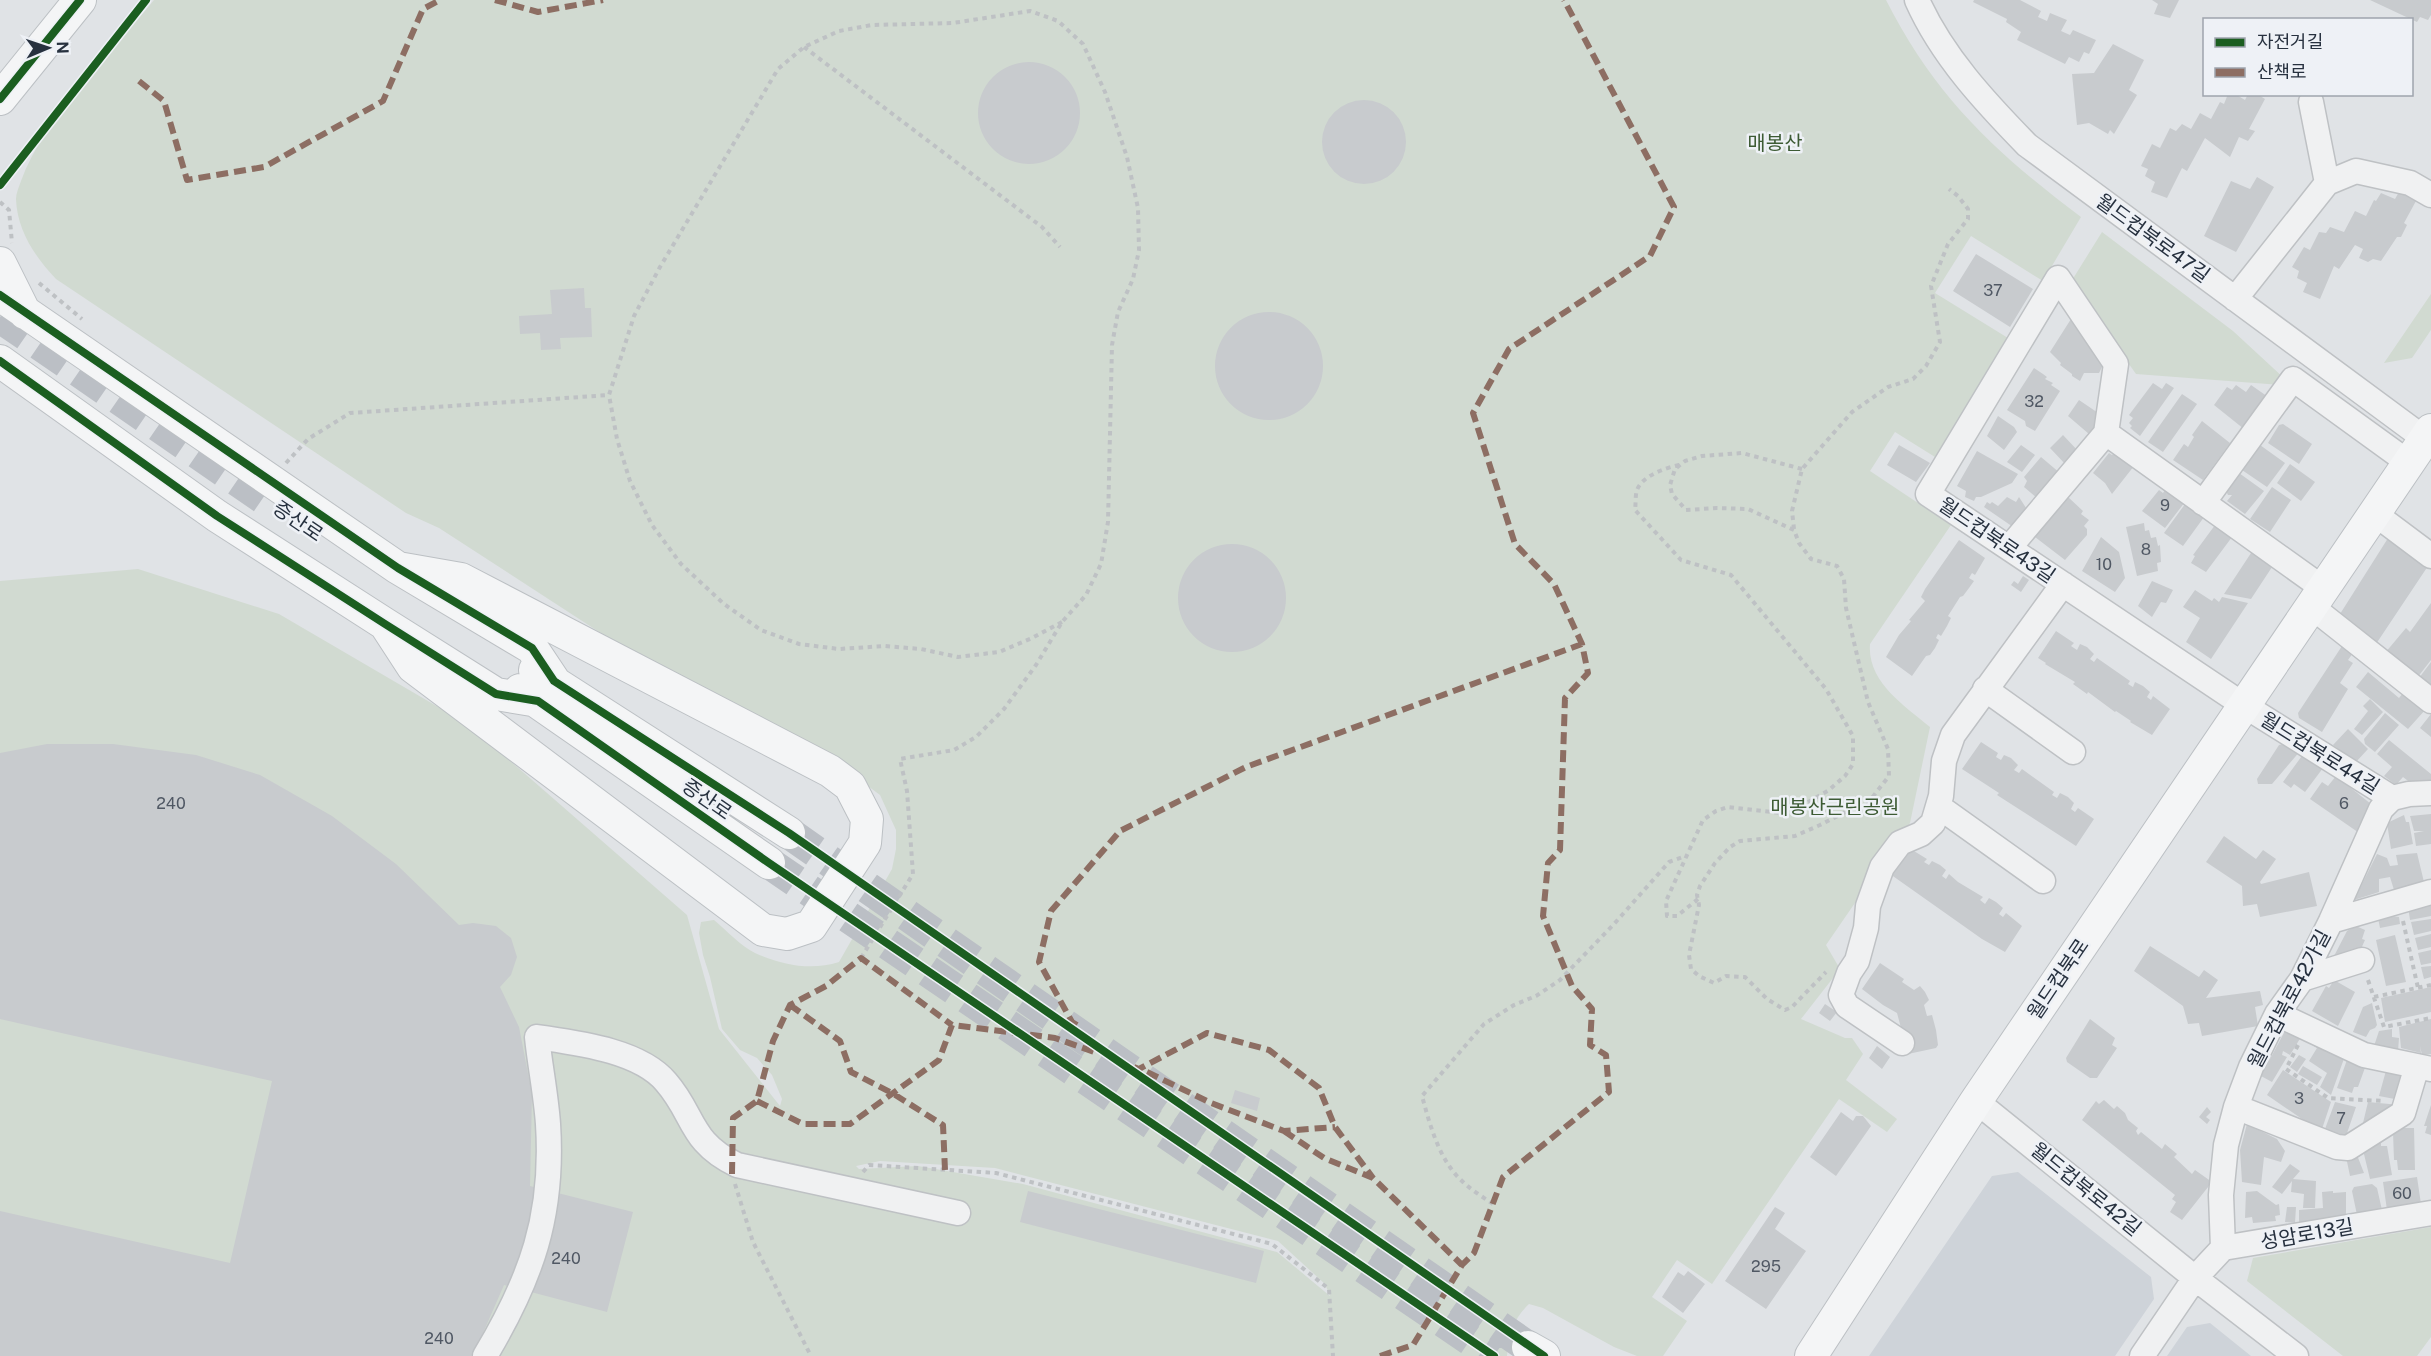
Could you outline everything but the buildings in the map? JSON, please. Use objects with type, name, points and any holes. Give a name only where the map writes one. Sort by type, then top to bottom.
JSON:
[{"type":"main road","points":[[0,99],[80,0]]},
{"type":"main road","points":[[6,254],[25,313]]},
{"type":"main road","points":[[0,296],[398,567],[532,648],[546,691],[496,694],[217,516],[3,364]]},
{"type":"main road","name":"월드컵북로","points":[[1816,1352],[1976,1101],[2422,444]]},
{"type":"main road","name":"증산로","points":[[258,507],[389,583],[546,691],[769,863]]},
{"type":"main road","points":[[385,624],[413,667],[762,930],[787,934],[811,926],[866,843],[867,819],[850,786],[830,771],[461,579],[398,567]]},
{"type":"main road","name":"증산로","points":[[546,691],[789,832]]},
{"type":"main road","points":[[1789,1356],[1816,1352]]},
{"type":"street","name":"월드컵북로47길","points":[[1917,0],[1950,56],[1984,101],[2028,145],[2235,299],[2422,444]]},
{"type":"street","points":[[2312,102],[2327,183]]},
{"type":"street","points":[[2235,299],[2327,183],[2356,171],[2410,183],[2431,195]]},
{"type":"street","name":"월드컵북로43길","points":[[2106,433],[2116,364],[2058,278],[1928,495],[2245,706]]},
{"type":"street","points":[[2203,503],[2293,379],[2422,444]]},
{"type":"street","points":[[2009,548],[2106,433],[2203,503],[2318,598],[2431,701]]},
{"type":"street","points":[[2375,514],[2431,556]]},
{"type":"street","points":[[1902,1043],[1847,1006],[1841,995],[1855,963],[1866,928],[1868,906],[1882,867],[1900,843],[1921,834],[1933,823],[1938,807],[1944,761],[1953,735],[2063,584]]},
{"type":"street","points":[[1985,689],[2073,752]]},
{"type":"street","name":"월드컵북로44길","points":[[2245,706],[2392,798],[2409,794],[2430,795]]},
{"type":"street","name":"월드컵북로42가길","points":[[2223,1248],[2221,1195],[2226,1145],[2236,1107],[2251,1067],[2277,1014],[2302,979],[2331,921],[2381,809],[2392,798]]},
{"type":"street","points":[[1938,807],[2043,881]]},
{"type":"street","points":[[2331,921],[2431,892]]},
{"type":"street","points":[[2302,979],[2362,960]]},
{"type":"street","points":[[2236,1107],[2337,1147],[2348,1148],[2403,1113],[2419,1084],[2277,1014]]},
{"type":"street","points":[[485,1356],[526,1280],[539,1237],[546,1201],[549,1161],[548,1124],[537,1037],[571,1042],[633,1059],[647,1066],[670,1087],[698,1135],[712,1150],[728,1161],[749,1168],[958,1213]]},
{"type":"street","name":"월드컵북로42길","points":[[1976,1101],[2195,1278],[2296,1356]]},
{"type":"street","name":"성암로13길","points":[[2223,1248],[2431,1213]]},
{"type":"street","points":[[2142,1356],[2195,1278],[2223,1248]]},
{"type":"path","points":[[861,958],[913,874],[907,791],[900,759],[954,750],[976,737],[1004,709],[1036,665],[1062,622],[1086,596],[1101,564],[1108,522],[1112,345],[1118,312],[1133,279],[1139,250],[1138,208],[1127,157],[1105,92],[1083,44],[1058,21],[1030,11],[953,23],[872,25],[839,31],[804,47],[778,69],[660,267],[634,316],[609,395],[617,439],[630,481],[652,525],[681,564],[724,604],[761,630],[799,644],[839,648],[885,646],[921,649],[958,657],[999,652],[1062,622]]},
{"type":"path","points":[[804,47],[1042,227],[1060,247]]},
{"type":"path","points":[[1855,963],[1845,963],[1827,971],[1792,1007],[1785,1010],[1767,999],[1745,977],[1726,976],[1714,982],[1699,976],[1691,969],[1689,955],[1699,905],[1700,886],[1715,863],[1730,847],[1740,841],[1795,836],[1812,829],[1871,799],[1889,776],[1888,749],[1868,702],[1846,608],[1844,579],[1836,566],[1811,559],[1799,543],[1794,530],[1792,511],[1802,469],[1852,412],[1888,387],[1913,379],[1926,366],[1940,342],[1931,286],[1948,244],[1968,219],[1968,209],[1949,189]]},
{"type":"path","points":[[0,202],[9,210],[10,238],[6,254]]},
{"type":"path","points":[[34,279],[89,324]]},
{"type":"path","points":[[277,456],[286,463],[308,439],[350,412],[609,395]]},
{"type":"path","points":[[1698,899],[1677,916],[1667,916],[1666,901],[1703,820],[1716,811],[1728,807],[1780,813],[1798,808],[1828,790],[1845,776],[1852,764],[1853,736],[1826,689],[1731,575],[1682,560],[1635,510],[1637,491],[1642,482],[1666,468],[1702,456],[1742,453],[1802,469]]},
{"type":"path","points":[[1680,465],[1675,469],[1670,485],[1672,494],[1686,510],[1748,509],[1794,530]]},
{"type":"path","points":[[1493,1204],[1462,1181],[1448,1164],[1431,1129],[1422,1096],[1484,1024],[1514,1005],[1536,996],[1560,980],[1669,862],[1686,855]]},
{"type":"path","points":[[2398,902],[2418,988]]},
{"type":"path","points":[[2362,960],[2384,1028],[2431,1018]]},
{"type":"path","points":[[2374,997],[2431,985]]},
{"type":"path","points":[[2307,1028],[2286,1069],[2328,1098],[2419,1084]]},
{"type":"path","points":[[846,1189],[869,1166],[996,1173],[1272,1244],[1329,1289],[1333,1356]]},
{"type":"path","points":[[732,1174],[753,1242],[811,1356]]},
{"type":"shaded area","points":[[2018,1172],[2151,1277],[2154,1299],[2115,1356],[1869,1356],[1992,1176]]},
{"type":"shaded area","points":[[2210,1323],[2251,1356],[2167,1356],[2187,1327]]},
{"type":"green space","points":[[154,0],[1886,0],[1925,66],[1970,121],[2022,170],[2081,217],[2043,281],[1971,236],[1935,293],[2008,338],[1935,457],[1895,432],[1870,471],[1951,525],[1870,644],[1871,658],[1881,681],[1899,702],[1930,727],[1910,823],[1826,945],[1840,969],[1801,1019],[1845,1038],[1852,1038],[1863,1054],[1846,1080],[1897,1119],[1887,1132],[1839,1099],[1712,1284],[1677,1260],[1652,1297],[1687,1321],[1663,1356],[1637,1356],[1614,1347],[1543,1308],[1529,1304],[1513,1328],[1507,1356],[0,1356],[0,581],[138,569],[279,614],[469,725],[687,915],[719,1029],[780,1106],[782,1099],[772,1075],[757,1058],[740,1050],[722,1029],[703,955],[699,933],[701,922],[714,920],[750,950],[776,961],[807,966],[839,962],[892,869],[896,849],[896,830],[880,795],[860,780],[613,641],[439,528],[406,513],[56,279],[41,262],[28,242],[17,210],[16,199],[21,181],[32,157],[62,109]],"holes":[[[880,1161],[995,1168],[1278,1241],[1325,1284],[1330,1296],[1277,1252],[1023,1184],[918,1166],[859,1169],[856,1166]]]},
{"type":"green space","points":[[2102,232],[2233,331],[2285,379],[2281,385],[2136,374],[2074,286],[2074,277]]},
{"type":"green space","points":[[2431,294],[2431,330],[2412,358],[2384,363]]},
{"type":"green space","points":[[2431,1227],[2431,1337],[2417,1356],[2343,1356],[2247,1281],[2253,1258]]},
{"type":"tunnel","points":[[0,317],[263,498]]},
{"type":"tunnel","points":[[789,833],[1528,1347]]},
{"type":"tunnel","points":[[769,863],[1494,1356]]},
{"type":"marked path","points":[[139,81],[164,101],[187,180],[264,167],[383,101],[423,9],[440,0]]},
{"type":"marked path","points":[[495,0],[538,12],[603,0]]},
{"type":"marked path","points":[[1380,1356],[1413,1345],[1462,1265],[1474,1253],[1503,1177],[1609,1092],[1606,1055],[1590,1045],[1592,1009],[1572,986],[1543,916],[1548,863],[1560,850],[1565,698],[1588,673],[1582,644],[1554,584],[1515,544],[1473,413],[1509,349],[1650,256],[1674,207],[1564,0]]},
{"type":"marked path","points":[[1077,1025],[1072,1022],[1039,962],[1051,911],[1120,831],[1246,767],[1582,644]]},
{"type":"marked path","points":[[732,1174],[733,1118],[757,1101],[773,1041],[790,1005],[826,986],[861,958],[952,1025]]},
{"type":"marked path","points":[[790,1005],[840,1041],[851,1072],[892,1093],[943,1125],[945,1170]]},
{"type":"marked path","points":[[757,1101],[803,1124],[850,1124],[939,1060],[952,1025],[1055,1038],[1097,1053]]},
{"type":"marked path","points":[[1134,1067],[1139,1069],[1207,1033],[1269,1050],[1319,1088],[1335,1127],[1373,1178]]},
{"type":"marked path","points":[[1147,1072],[1211,1103],[1284,1131],[1335,1127]]},
{"type":"marked path","points":[[1284,1131],[1324,1158],[1373,1178],[1462,1265]]},
{"type":"cycle path","points":[[0,99],[80,0]]},
{"type":"cycle path","points":[[0,185],[146,0]]},
{"type":"cycle path","points":[[0,295],[398,568],[532,648],[554,681],[789,833],[1544,1356]]},
{"type":"cycle path","points":[[0,361],[217,516],[385,624],[496,694],[538,701],[769,863],[1494,1356]]},
{"type":"park label","name":"매봉산","points":[[1775,143]]},
{"type":"park label","name":"매봉산근린공원","points":[[1835,807]]}]
